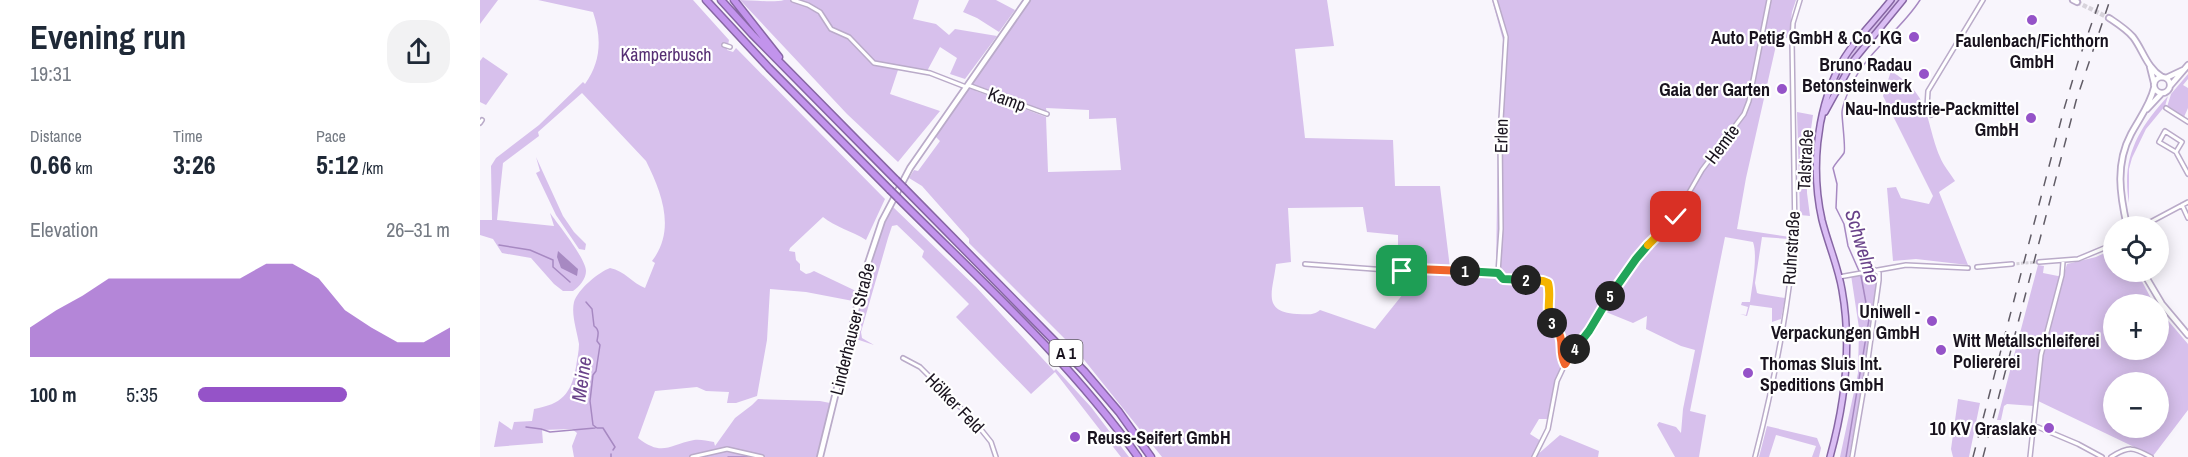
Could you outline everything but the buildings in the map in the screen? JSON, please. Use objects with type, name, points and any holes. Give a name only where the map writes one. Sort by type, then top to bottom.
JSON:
[{"type":"highway","name":"A 1","points":[[706,0],[1065,367],[1111,419],[1138,457]]},
{"type":"highway","points":[[721,0],[747,24]]},
{"type":"highway","points":[[734,0],[747,24]]},
{"type":"highway","name":"A 1","points":[[747,24],[796,79],[1084,371],[1119,412],[1151,457]]},
{"type":"main road","name":"Linderhauser Straße","points":[[820,457],[867,266],[890,203],[910,168],[1027,0]]},
{"type":"main road","name":"Talstraße","points":[[1830,457],[1843,395],[1847,351],[1839,277],[1822,221],[1817,188],[1817,146],[1828,95],[1842,63],[1854,43],[1891,0]]},
{"type":"main road","name":"Talstraße","points":[[1825,112],[1848,68],[1903,0]]},
{"type":"main road","points":[[2109,18],[2133,37],[2149,64],[2154,86],[2161,94]]},
{"type":"main road","points":[[2149,64],[2169,81],[2170,86]]},
{"type":"main road","points":[[2125,216],[2120,195],[2120,171],[2127,144],[2146,111],[2161,94],[2167,92],[2188,65]]},
{"type":"main road","points":[[2146,111],[2157,79],[2183,70]]},
{"type":"main road","points":[[2149,282],[2163,304],[2186,329],[2188,335]]},
{"type":"street","name":"Kamp","points":[[794,0],[820,12],[831,29],[849,37],[874,63],[930,73],[1047,114]]},
{"type":"street","name":"Erlen","points":[[1495,0],[1506,37],[1500,136],[1501,229],[1498,273]]},
{"type":"street","name":"Hemte","points":[[1534,457],[1548,429],[1557,381],[1565,364],[1636,259],[1676,217],[1702,170],[1744,114],[1749,101],[1768,0]]},
{"type":"street","name":"Ruhrstraße","points":[[1755,457],[1781,343],[1795,236],[1792,40],[1793,23],[1800,0]]},
{"type":"street","points":[[1930,115],[1927,107],[1928,91],[1983,0]]},
{"type":"street","points":[[724,45],[730,47]]},
{"type":"street","points":[[2166,108],[2188,122]]},
{"type":"street","points":[[2176,152],[2182,142],[2165,131],[2159,142],[2176,152],[2188,174]]},
{"type":"street","points":[[2162,216],[2188,202]]},
{"type":"street","points":[[2182,205],[2188,218]]},
{"type":"street","points":[[2040,262],[2063,262],[2103,250]]},
{"type":"street","points":[[2030,457],[2041,355],[2062,275],[2063,262]]},
{"type":"street","points":[[1305,264],[1401,271],[1416,269],[1498,273],[1507,280],[1543,281],[1548,283],[1549,315],[1561,334],[1565,364]]},
{"type":"street","points":[[1977,267],[2012,264]]},
{"type":"street","points":[[1839,277],[1905,265],[1968,268]]},
{"type":"street","points":[[1852,457],[1879,280],[1879,273],[1875,270]]},
{"type":"street","name":"Hölker Feld","points":[[903,358],[920,368],[975,422],[991,442],[996,457]]},
{"type":"street","points":[[2033,425],[2102,457]]},
{"type":"street","points":[[2111,457],[2122,450],[2133,448],[2151,457]]},
{"type":"street","points":[[692,457],[727,449],[762,457]]},
{"type":"green space","points":[[480,0],[498,0],[480,24]]},
{"type":"green space","name":"Kämperbusch","points":[[538,0],[693,0],[729,40],[727,50],[733,52],[736,48],[885,199],[866,240],[823,217],[790,248],[789,251],[795,252],[800,270],[806,274],[814,271],[856,291],[853,301],[806,292],[770,289],[767,340],[757,396],[736,403],[727,403],[729,392],[706,391],[697,387],[655,391],[638,438],[660,448],[696,440],[714,442],[715,446],[735,418],[758,399],[820,401],[830,403],[817,457],[574,457],[572,446],[577,433],[572,429],[542,430],[543,443],[494,447],[499,421],[512,430],[514,422],[532,421],[534,409],[558,401],[568,391],[574,376],[579,349],[573,307],[576,297],[595,277],[610,268],[645,288],[655,263],[652,261],[659,249],[665,224],[661,199],[646,161],[582,93],[538,132],[539,136],[503,163],[497,220],[554,226],[550,213],[582,258],[586,274],[582,282],[573,291],[563,291],[531,258],[502,253],[493,239],[480,235],[480,220],[492,220],[491,166],[496,158],[539,125],[583,82],[585,84],[597,58],[599,40],[593,12]]},
{"type":"green space","points":[[740,0],[919,0],[913,19],[936,24],[949,35],[955,29],[997,36],[965,79],[950,74],[957,58],[940,47],[926,73],[898,70],[890,94],[940,111],[898,162],[847,114]]},
{"type":"green space","points":[[969,0],[996,0],[1015,10],[999,32],[963,12]]},
{"type":"green space","points":[[1030,0],[1327,0],[1334,46],[1295,49],[1305,138],[1393,140],[1395,186],[1440,186],[1450,268],[1496,271],[1498,131],[1503,40],[1492,0],[1796,0],[1789,38],[1780,38],[1777,41],[1746,178],[1737,229],[1790,237],[1790,239],[1762,237],[1755,283],[1757,293],[1785,298],[1781,319],[1772,322],[1772,308],[1750,305],[1747,316],[1740,314],[1746,315],[1748,307],[1741,305],[1742,302],[1750,302],[1755,255],[1753,242],[1725,237],[1690,411],[1706,415],[1699,457],[1675,457],[1657,425],[1659,422],[1676,427],[1681,433],[1683,409],[1695,350],[1681,346],[1646,329],[1647,316],[1633,323],[1601,310],[1557,382],[1550,419],[1539,419],[1530,434],[1541,441],[1537,455],[1560,435],[1599,451],[1598,457],[1162,457],[1077,351],[969,243],[969,239],[922,186],[909,178],[914,170],[918,171],[940,141],[935,136]],"holes":[[[983,88],[1047,114],[1046,108],[1089,110],[1089,119],[1116,118],[1121,170],[1048,172],[1046,117],[976,91]],[[1363,207],[1367,232],[1398,235],[1398,267],[1416,268],[1411,296],[1403,294],[1375,329],[1320,310],[1315,313],[1297,314],[1278,309],[1272,298],[1276,264],[1291,262],[1288,208]]]},
{"type":"green space","points":[[1894,0],[1898,0],[1833,87],[1852,52]]},
{"type":"green space","points":[[483,57],[508,74],[486,105],[480,102],[480,61]]},
{"type":"green space","points":[[1891,71],[1914,90],[1920,99],[1940,157],[1955,181],[1939,192],[1968,265],[1916,259],[1893,261],[1887,188],[1896,187],[1901,198],[1929,204],[1933,196],[1883,96]]},
{"type":"green space","points":[[2188,74],[2188,79],[2183,85],[2188,88],[2188,108],[2184,117],[2167,107],[2171,94]]},
{"type":"green space","points":[[2168,96],[2165,106],[2146,129],[2132,158],[2129,169],[2129,203],[2128,172],[2134,145],[2148,120]]},
{"type":"green space","points":[[1797,112],[1813,115],[1807,157],[1807,193],[1810,216],[1800,215]]},
{"type":"green space","points":[[536,157],[563,216],[586,244],[585,250],[579,249],[556,215],[536,173],[540,171]]},
{"type":"green space","points":[[893,207],[976,287],[1054,371],[1056,369],[1091,407],[1129,457],[1121,457],[1055,372],[1031,394],[956,317],[969,304],[922,257],[924,251],[897,225],[892,226],[861,332],[862,338],[874,345],[853,338],[873,253]]},
{"type":"green space","points":[[2103,254],[2103,282],[2142,282],[2149,294],[2103,294],[2103,360],[2169,360],[2169,322],[2188,344],[2188,410],[2169,435],[2169,372],[2103,372],[2103,432],[2036,400],[2035,406],[2007,404],[2004,406],[2001,420],[1997,420],[2038,265],[2044,266],[2043,273],[2063,277],[2067,264]]},
{"type":"green space","points":[[1873,269],[1877,278],[1859,405],[1849,457],[1840,457],[1858,373],[1859,328],[1851,275]]},
{"type":"green space","points":[[1958,399],[1980,403],[1969,457],[1953,457],[1951,449]]},
{"type":"green space","points":[[1767,426],[1817,438],[1821,448],[1819,457],[1812,457],[1816,446],[1776,435],[1769,457],[1759,457]]},
{"type":"green space","points":[[2115,438],[2167,438],[2153,456]]},
{"type":"shaded area","points":[[558,251],[578,269],[577,276],[561,268],[557,257]]},
{"type":"waterway","name":"Schwelme","points":[[1859,271],[1848,246],[1844,224],[1836,208],[1837,184],[1833,168],[1844,151],[1843,105],[1868,60],[1920,0]]},
{"type":"waterway","name":"Meine","points":[[499,245],[530,250],[553,260],[553,267],[570,282]]},
{"type":"waterway","name":"Schwelme","points":[[1846,457],[1869,319],[1861,276]]},
{"type":"waterway","name":"Meine","points":[[586,302],[592,309],[594,326],[598,331],[597,341],[600,345],[590,401],[593,425],[603,428],[615,447],[613,450]]},
{"type":"waterway","points":[[526,427],[550,432],[595,428]]},
{"type":"waterway","name":"Meine","points":[[728,457],[750,457]]},
{"type":"tunnel","points":[[2077,2],[2109,18]]},
{"type":"tunnel","points":[[2012,264],[2039,262]]},
{"type":"railway","points":[[1973,457],[2064,109],[2100,0]]},
{"type":"railway","points":[[1983,457],[2076,101],[2110,0]]},
{"type":"place","name":"Faulenbach/Fichthorn GmbH","points":[[2032,20]]},
{"type":"place","name":"Auto Petig GmbH & Co. KG","points":[[1914,37]]},
{"type":"place","name":"Bruno Radau Betonsteinwerk","points":[[1924,74]]},
{"type":"place","name":"Gaia der Garten","points":[[1782,89]]},
{"type":"place","name":"Nau-Industrie-Packmittel GmbH","points":[[2031,118]]},
{"type":"place","name":"Uniwell - Verpackungen GmbH","points":[[1932,321]]},
{"type":"place","name":"Witt Metallschleiferei Poliererei","points":[[1941,350]]},
{"type":"place","name":"Thomas Sluis Int. Speditions GmbH","points":[[1748,373]]},
{"type":"place","name":"10 KV Graslake","points":[[2049,428]]},
{"type":"place","name":"Reuss-Seifert GmbH","points":[[1075,437]]},
{"type":"route","points":[[1402,271],[1416,269],[1498,273],[1507,280],[1548,283],[1550,286],[1549,315],[1551,322],[1561,334],[1565,364],[1636,259],[1676,217]]}]
